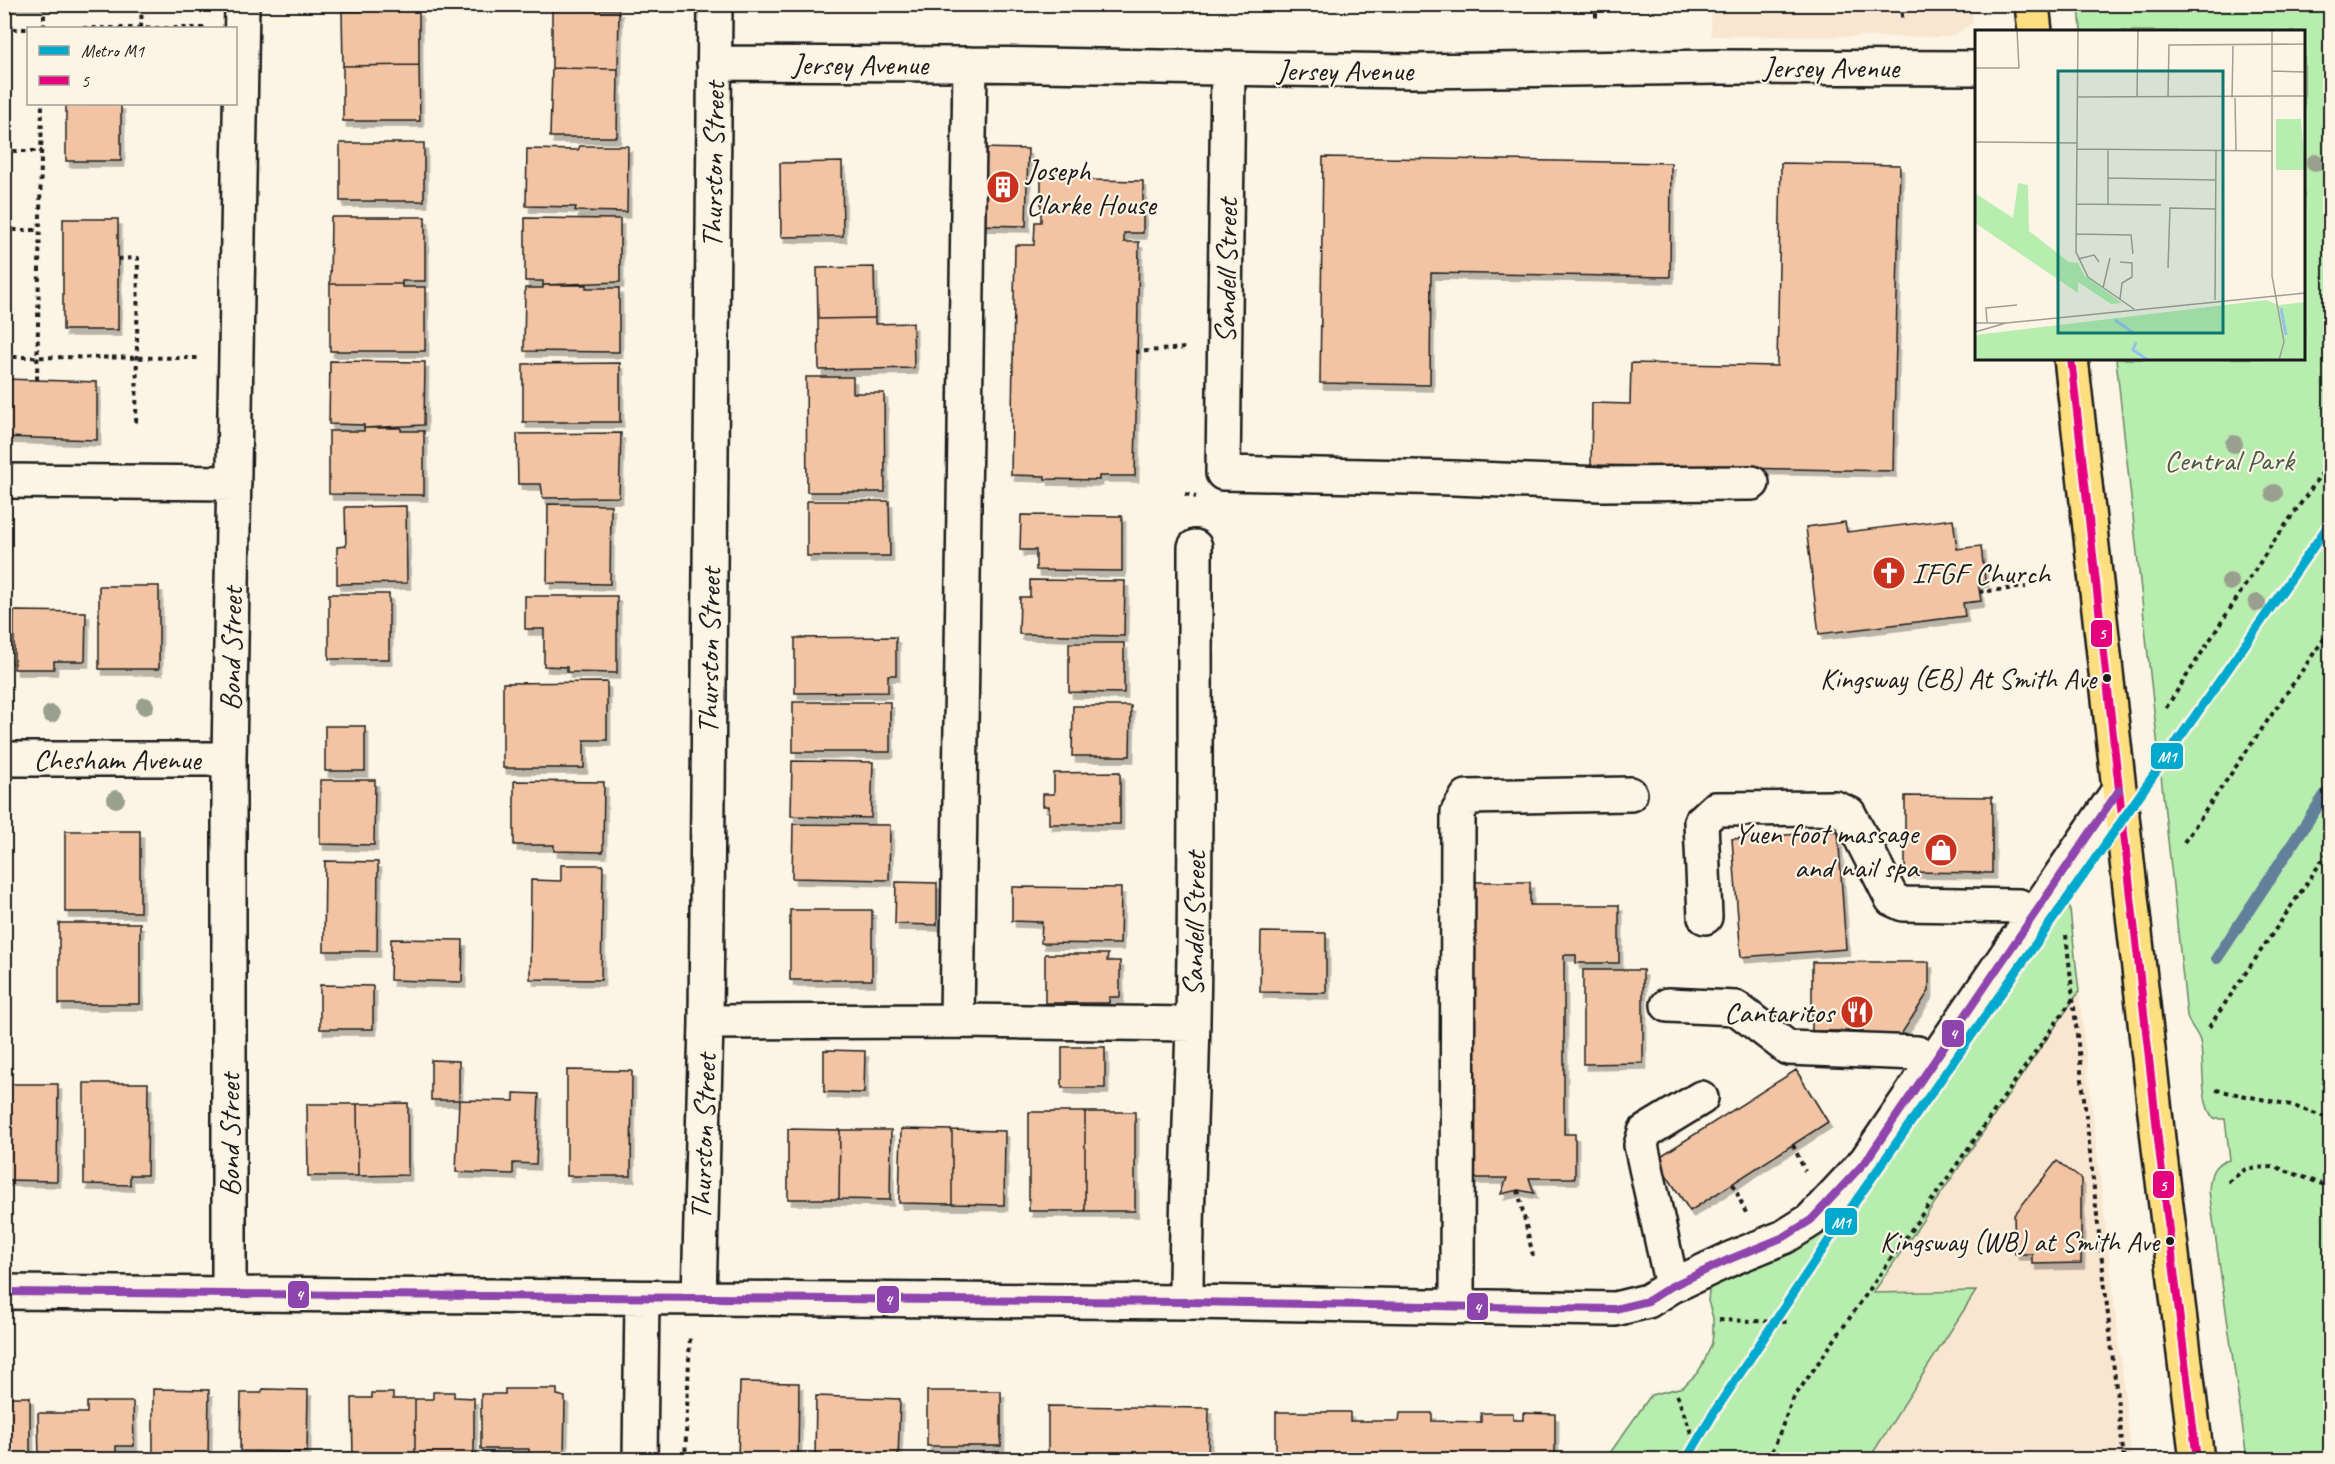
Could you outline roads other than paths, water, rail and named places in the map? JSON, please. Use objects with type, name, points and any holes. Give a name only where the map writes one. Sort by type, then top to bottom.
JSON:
[{"type":"main road","points":[[2032,4],[2035,30]]},
{"type":"main road","points":[[2071,360],[2158,1148],[2197,1460]]},
{"type":"street","name":"Thurston Street","points":[[699,1298],[706,1022],[716,4]]},
{"type":"street","name":"Bond Street","points":[[229,1294],[229,759],[241,16]]},
{"type":"street","name":"Jersey Avenue","points":[[714,63],[970,64],[1412,71],[1718,67],[1975,68]]},
{"type":"street","points":[[957,1021],[970,64]]},
{"type":"street","name":"Sandell Street","points":[[1228,69],[1223,473],[1601,484],[1752,483]]},
{"type":"street","points":[[4,481],[234,483]]},
{"type":"street","name":"Sandell Street","points":[[1186,1302],[1196,844],[1195,547]]},
{"type":"street","name":"Chesham Avenue","points":[[4,759],[229,759]]},
{"type":"street","points":[[4,1292],[1186,1302],[1615,1309],[1660,1293],[1784,1237],[1811,1220],[1832,1200],[1866,1161],[2119,790]]},
{"type":"street","points":[[1457,1306],[1458,812],[1467,798],[1630,794]]},
{"type":"street","points":[[1705,917],[1701,822],[1715,809],[1835,808],[1849,814],[1892,899],[1903,904],[2019,906],[2032,917]]},
{"type":"street","points":[[1668,1005],[1736,1008],[1788,1048],[1917,1053],[1931,1064]]},
{"type":"street","points":[[706,1022],[957,1021],[1193,1024]]},
{"type":"street","points":[[1660,1293],[1641,1145],[1645,1132],[1701,1098]]},
{"type":"street","points":[[640,1460],[642,1298]]},
{"type":"waterway","points":[[2217,958],[2330,790]]},
{"type":"metro line","name":"M1","points":[[1686,1460],[1715,1411],[1839,1225],[2330,523]]},
{"type":"place","name":"Joseph Clarke House","points":[[1003,187]]},
{"type":"place","name":"IFGF Church","points":[[1889,573]]},
{"type":"place","name":"Kingsway (EB) At Smith Ave","points":[[2107,678]]},
{"type":"place","name":"Yuen foot massage and nail spa","points":[[1941,850]]},
{"type":"place","name":"Cantaritos","points":[[1857,1012]]},
{"type":"place","name":"Kingsway (WB) at Smith Ave","points":[[2170,1241]]},
{"type":"park label","name":"Central Park","points":[[2229,460]]}]
